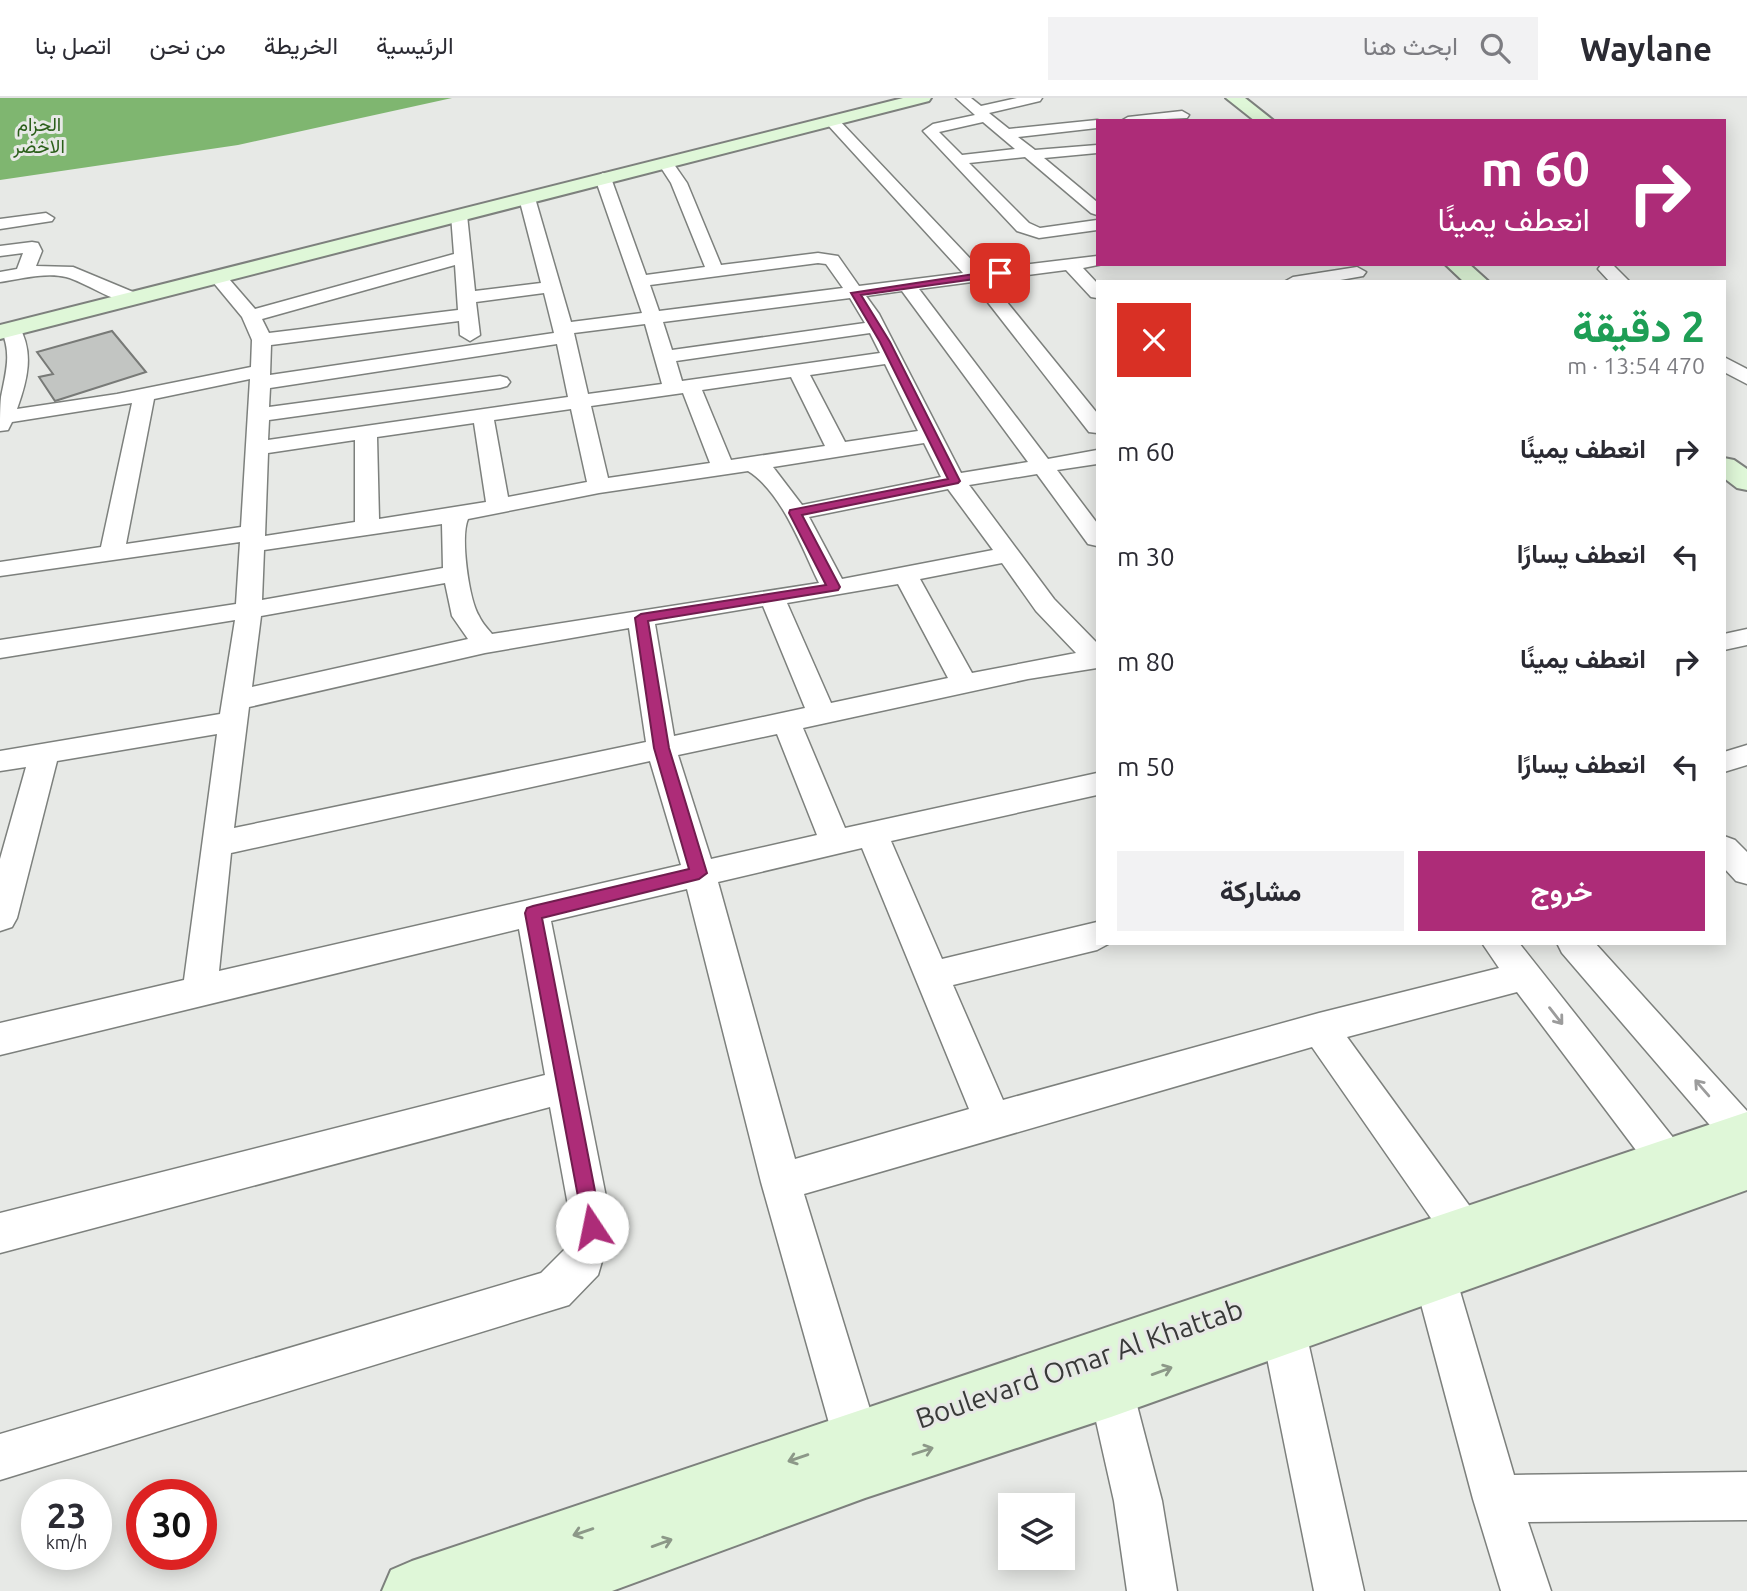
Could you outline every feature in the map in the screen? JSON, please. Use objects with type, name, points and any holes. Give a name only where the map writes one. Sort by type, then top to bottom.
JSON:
[{"type":"street","points":[[923,98],[6,330],[20,349],[9,374],[2,421],[144,395],[260,377],[496,347],[653,319],[1096,261]]},
{"type":"street","points":[[963,98],[1030,154],[1090,196]]},
{"type":"street","points":[[1035,98],[930,131],[1023,227],[1039,233],[1096,225]]},
{"type":"street","points":[[1234,98],[1263,119]]},
{"type":"street","points":[[1168,104],[1186,118]]},
{"type":"street","points":[[1167,119],[1186,118]]},
{"type":"street","points":[[832,121],[976,276],[1096,426]]},
{"type":"street","points":[[1007,134],[1096,124]]},
{"type":"street","points":[[956,160],[1096,149]]},
{"type":"street","points":[[1049,168],[1096,162]]},
{"type":"street","points":[[666,163],[680,183],[714,269]]},
{"type":"street","points":[[603,178],[664,357],[722,466]]},
{"type":"street","points":[[527,198],[563,333],[599,486]]},
{"type":"street","points":[[459,215],[472,350]]},
{"type":"street","points":[[0,224],[46,218]]},
{"type":"street","points":[[0,251],[20,221]]},
{"type":"street","points":[[0,251],[32,247],[33,251],[24,273]]},
{"type":"street","points":[[251,316],[463,257]]},
{"type":"street","points":[[639,281],[714,269],[827,258],[832,260],[876,327],[954,481],[1045,605],[1096,658]]},
{"type":"street","points":[[1070,264],[1096,292]]},
{"type":"street","points":[[1458,266],[1476,280]]},
{"type":"street","points":[[1607,269],[1619,280]]},
{"type":"street","points":[[0,277],[67,271],[132,298]]},
{"type":"street","points":[[1307,280],[1358,273]]},
{"type":"street","points":[[200,989],[216,844],[249,610],[262,340],[251,316],[218,276]]},
{"type":"street","points":[[907,286],[1096,538]]},
{"type":"street","points":[[262,340],[468,306],[551,287]]},
{"type":"street","points":[[664,357],[876,327]]},
{"type":"street","points":[[496,347],[500,382],[494,414],[498,505]]},
{"type":"street","points":[[256,448],[891,357]]},
{"type":"street","points":[[1726,364],[1747,378]]},
{"type":"street","points":[[798,371],[838,450]]},
{"type":"street","points":[[258,415],[500,382]]},
{"type":"street","points":[[112,553],[144,395]]},
{"type":"street","points":[[366,432],[367,528]]},
{"type":"street","points":[[0,569],[112,553],[367,528],[459,514],[599,486],[932,435]]},
{"type":"street","points":[[795,513],[954,481],[1096,457]]},
{"type":"street","points":[[752,464],[762,467],[771,477],[795,513],[834,587]]},
{"type":"street","points":[[1726,467],[1747,482]]},
{"type":"street","points":[[459,514],[454,524],[453,542],[465,616],[485,644]]},
{"type":"street","points":[[0,761],[235,710],[485,644],[772,598],[1007,555]]},
{"type":"street","points":[[0,649],[249,610],[457,573]]},
{"type":"street","points":[[905,574],[964,683]]},
{"type":"street","points":[[772,598],[822,713]]},
{"type":"street","points":[[641,618],[661,748],[699,873],[781,1182],[861,1454]]},
{"type":"street","points":[[1726,642],[1747,637]]},
{"type":"street","points":[[216,844],[964,683],[1096,659]]},
{"type":"street","points":[[786,722],[835,841]]},
{"type":"street","points":[[0,918],[45,752]]},
{"type":"street","points":[[1726,761],[1747,755]]},
{"type":"street","points":[[0,1039],[87,1021],[200,989],[835,841],[1096,784]]},
{"type":"street","points":[[872,833],[992,1119]]},
{"type":"street","points":[[1726,850],[1747,872]]},
{"type":"street","points":[[0,1457],[554,1290],[583,1260],[592,1227],[533,913]]},
{"type":"street","points":[[932,976],[1096,936]]},
{"type":"street","points":[[1501,945],[1677,1173]]},
{"type":"street","points":[[1576,945],[1746,1144]]},
{"type":"street","points":[[781,1182],[992,1119],[1319,1028],[1524,976]]},
{"type":"street","points":[[1319,1028],[1465,1233]]},
{"type":"street","points":[[0,1233],[566,1086]]},
{"type":"street","name":"Boulevard Omar Al Khattab","points":[[412,1591],[861,1454],[1111,1390],[1434,1274],[1746,1144]]},
{"type":"street","name":"Boulevard Omar Al Khattab","points":[[529,1591],[861,1454],[1465,1233],[1677,1173]]},
{"type":"street","points":[[1434,1274],[1497,1499],[1526,1591]]},
{"type":"street","points":[[1283,1328],[1339,1591]]},
{"type":"street","points":[[1111,1390],[1138,1501],[1152,1591]]},
{"type":"street","points":[[1497,1499],[1747,1496]]},
{"type":"green space","name":"الحزام الاخضر","points":[[0,98],[452,98],[238,145],[0,180]]},
{"type":"building","points":[[112,331],[146,372],[55,401],[39,377],[53,374],[37,352]]},
{"type":"route","points":[[592,1227],[533,913],[699,873],[661,748],[641,618],[834,587],[795,513],[954,481],[885,342],[856,293],[1000,273]]}]
